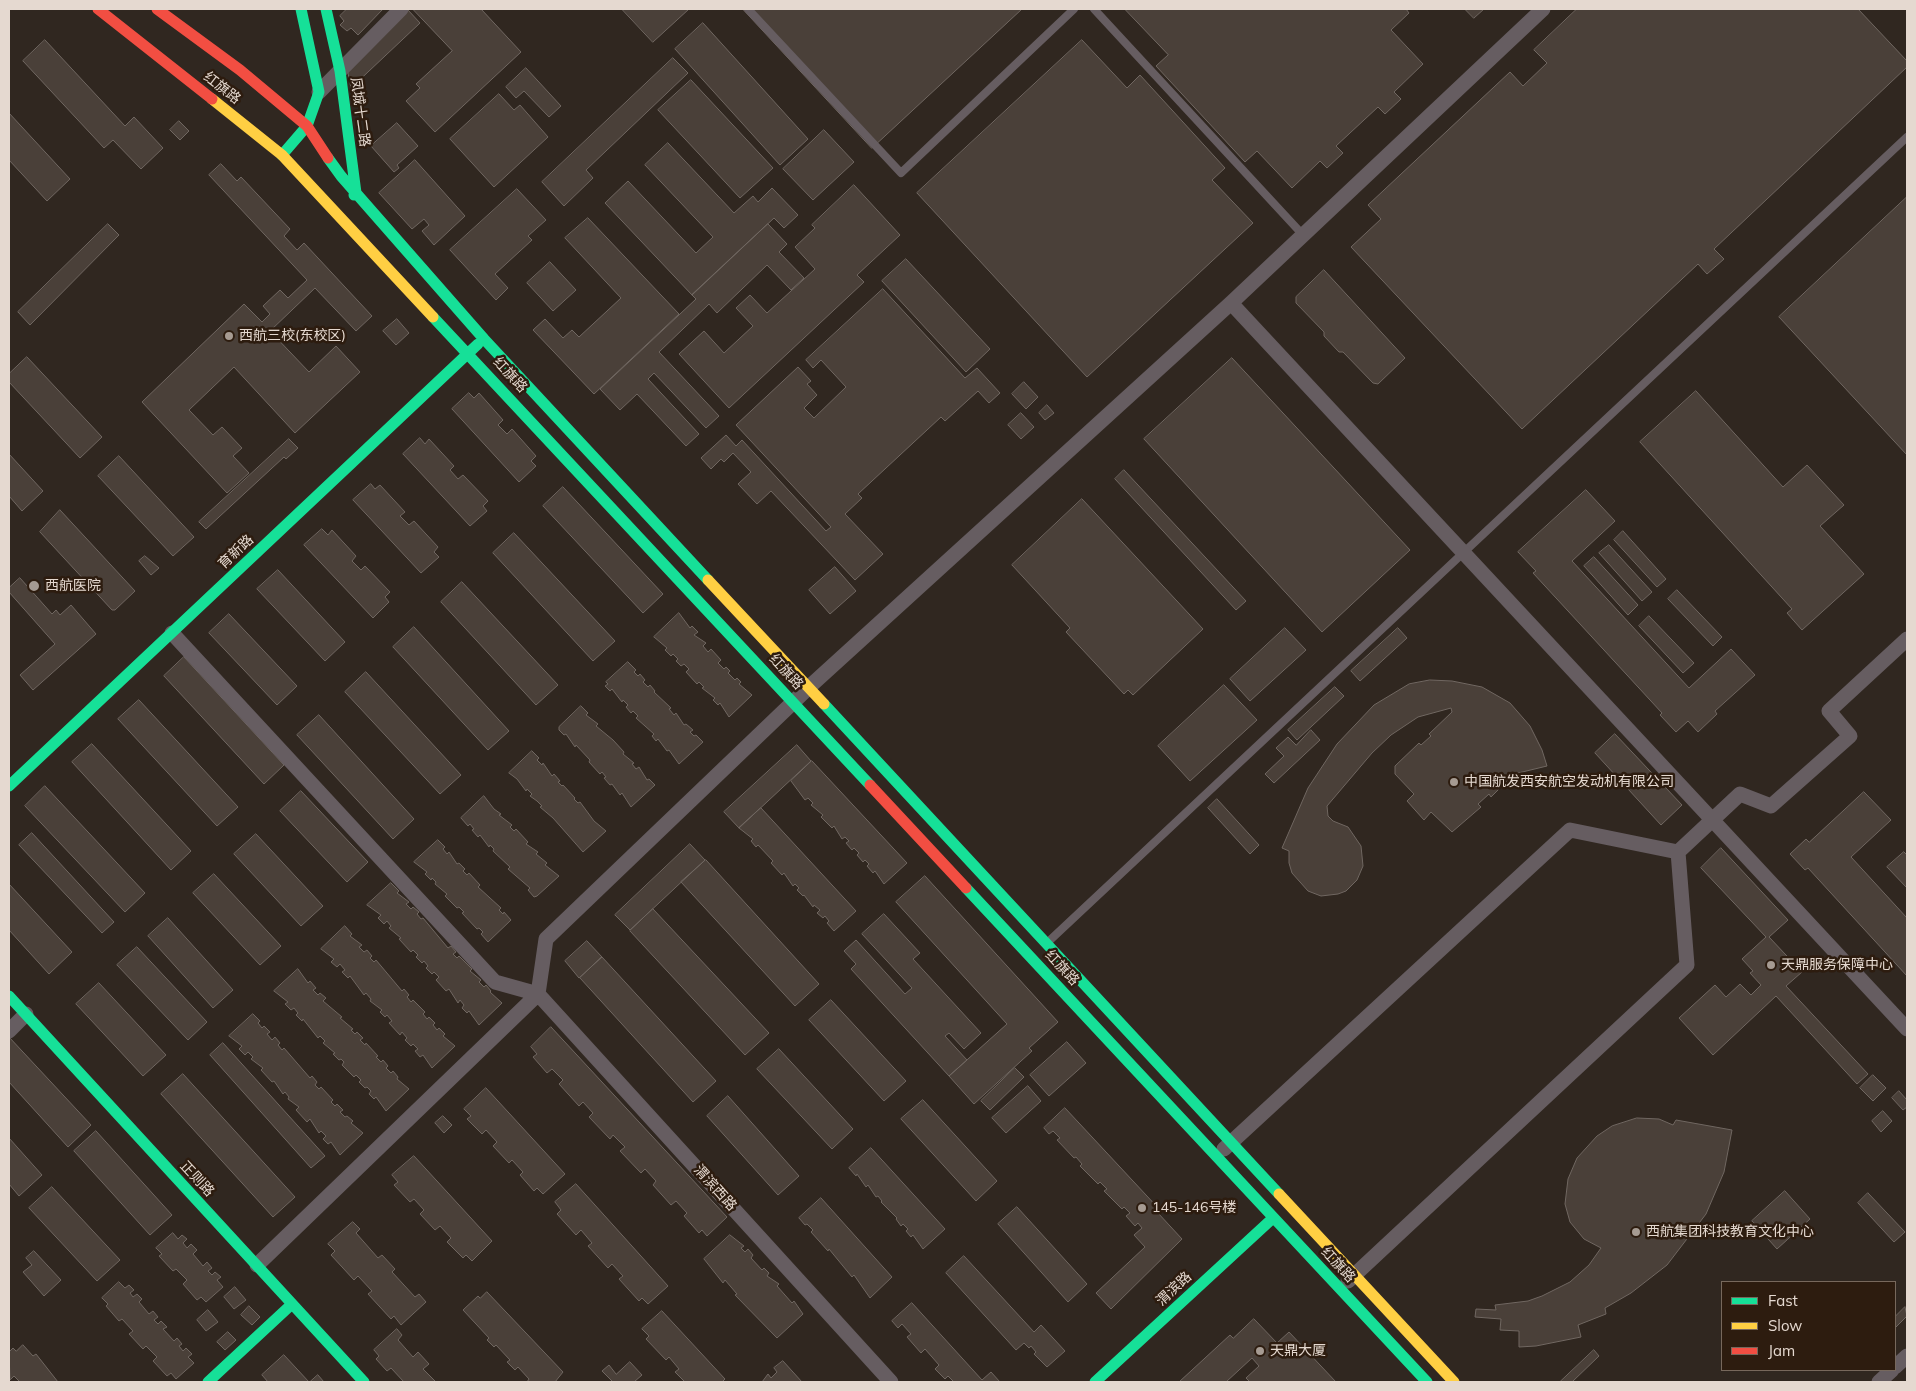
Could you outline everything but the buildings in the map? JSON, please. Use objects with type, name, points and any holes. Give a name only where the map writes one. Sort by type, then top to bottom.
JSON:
[{"type":"main road","name":"红旗路","points":[[98,9],[282,155],[469,353],[1427,1382]]},
{"type":"main road","name":"红旗路","points":[[157,9],[240,70],[307,126],[341,176],[484,339],[1454,1382]]},
{"type":"main road","points":[[282,155],[307,126],[319,92],[302,9]]},
{"type":"main road","name":"凤城十二路","points":[[326,9],[340,71],[356,193]]},
{"type":"main road","points":[[336,212],[356,193]]},
{"type":"main road","name":"育新路","points":[[9,786],[484,339]]},
{"type":"main road","name":"正则路","points":[[9,996],[364,1382]]},
{"type":"main road","name":"渭滨路","points":[[1095,1382],[1274,1218]]},
{"type":"main road","points":[[208,1382],[292,1304]]},
{"type":"street","points":[[319,92],[401,9]]},
{"type":"street","points":[[256,1265],[538,994],[546,939],[808,688],[1231,303],[1542,9]]},
{"type":"street","points":[[1231,303],[1907,1029]]},
{"type":"street","points":[[172,632],[495,982],[538,994]]},
{"type":"street","points":[[1678,852],[1740,794],[1771,806],[1850,736],[1829,711],[1907,639]]},
{"type":"street","points":[[1216,1156],[1570,830],[1678,852]]},
{"type":"street","points":[[1340,1290],[1354,1274],[1687,965],[1678,852]]},
{"type":"street","name":"渭滨西路","points":[[538,994],[891,1382]]},
{"type":"street","points":[[9,1031],[26,1014]]},
{"type":"street","points":[[1896,1365],[1907,1356]]},
{"type":"street","points":[[1879,1382],[1890,1371]]},
{"type":"lane","points":[[748,9],[901,173],[1074,9]]},
{"type":"lane","points":[[1094,9],[1303,235]]},
{"type":"lane","points":[[1046,944],[1465,554],[1907,138]]},
{"type":"traffic: fast","points":[[282,155],[307,126],[319,92],[301,9]]},
{"type":"traffic: fast","points":[[326,9],[340,71],[356,193],[354,195]]},
{"type":"traffic: fast","points":[[328,158],[341,176],[484,339],[708,580]]},
{"type":"traffic: fast","points":[[433,317],[870,785]]},
{"type":"traffic: fast","points":[[9,786],[478,344]]},
{"type":"traffic: fast","points":[[824,704],[1279,1194]]},
{"type":"traffic: fast","points":[[966,888],[1427,1382]]},
{"type":"traffic: fast","points":[[9,996],[364,1382]]},
{"type":"traffic: fast","points":[[1095,1382],[1273,1218]]},
{"type":"traffic: fast","points":[[208,1382],[292,1304]]},
{"type":"traffic: slow","points":[[212,99],[282,155],[433,317]]},
{"type":"traffic: slow","points":[[708,580],[824,704]]},
{"type":"traffic: slow","points":[[1279,1194],[1454,1382]]},
{"type":"traffic: jam","points":[[98,9],[212,99]]},
{"type":"traffic: jam","points":[[157,9],[240,70],[307,126],[328,158]]},
{"type":"traffic: jam","points":[[870,785],[966,888]]},
{"type":"place","name":"西航三校(东校区)","points":[[229,336]]},
{"type":"place","name":"西航医院","points":[[34,586]]},
{"type":"place","name":"中国航发西安航空发动机有限公司","points":[[1454,782]]},
{"type":"place","name":"天鼎服务保障中心","points":[[1771,965]]},
{"type":"place","name":"145-146号楼","points":[[1142,1208]]},
{"type":"place","name":"西航集团科技教育文化中心","points":[[1636,1232]]},
{"type":"place","name":"天鼎大厦","points":[[1260,1351]]}]
